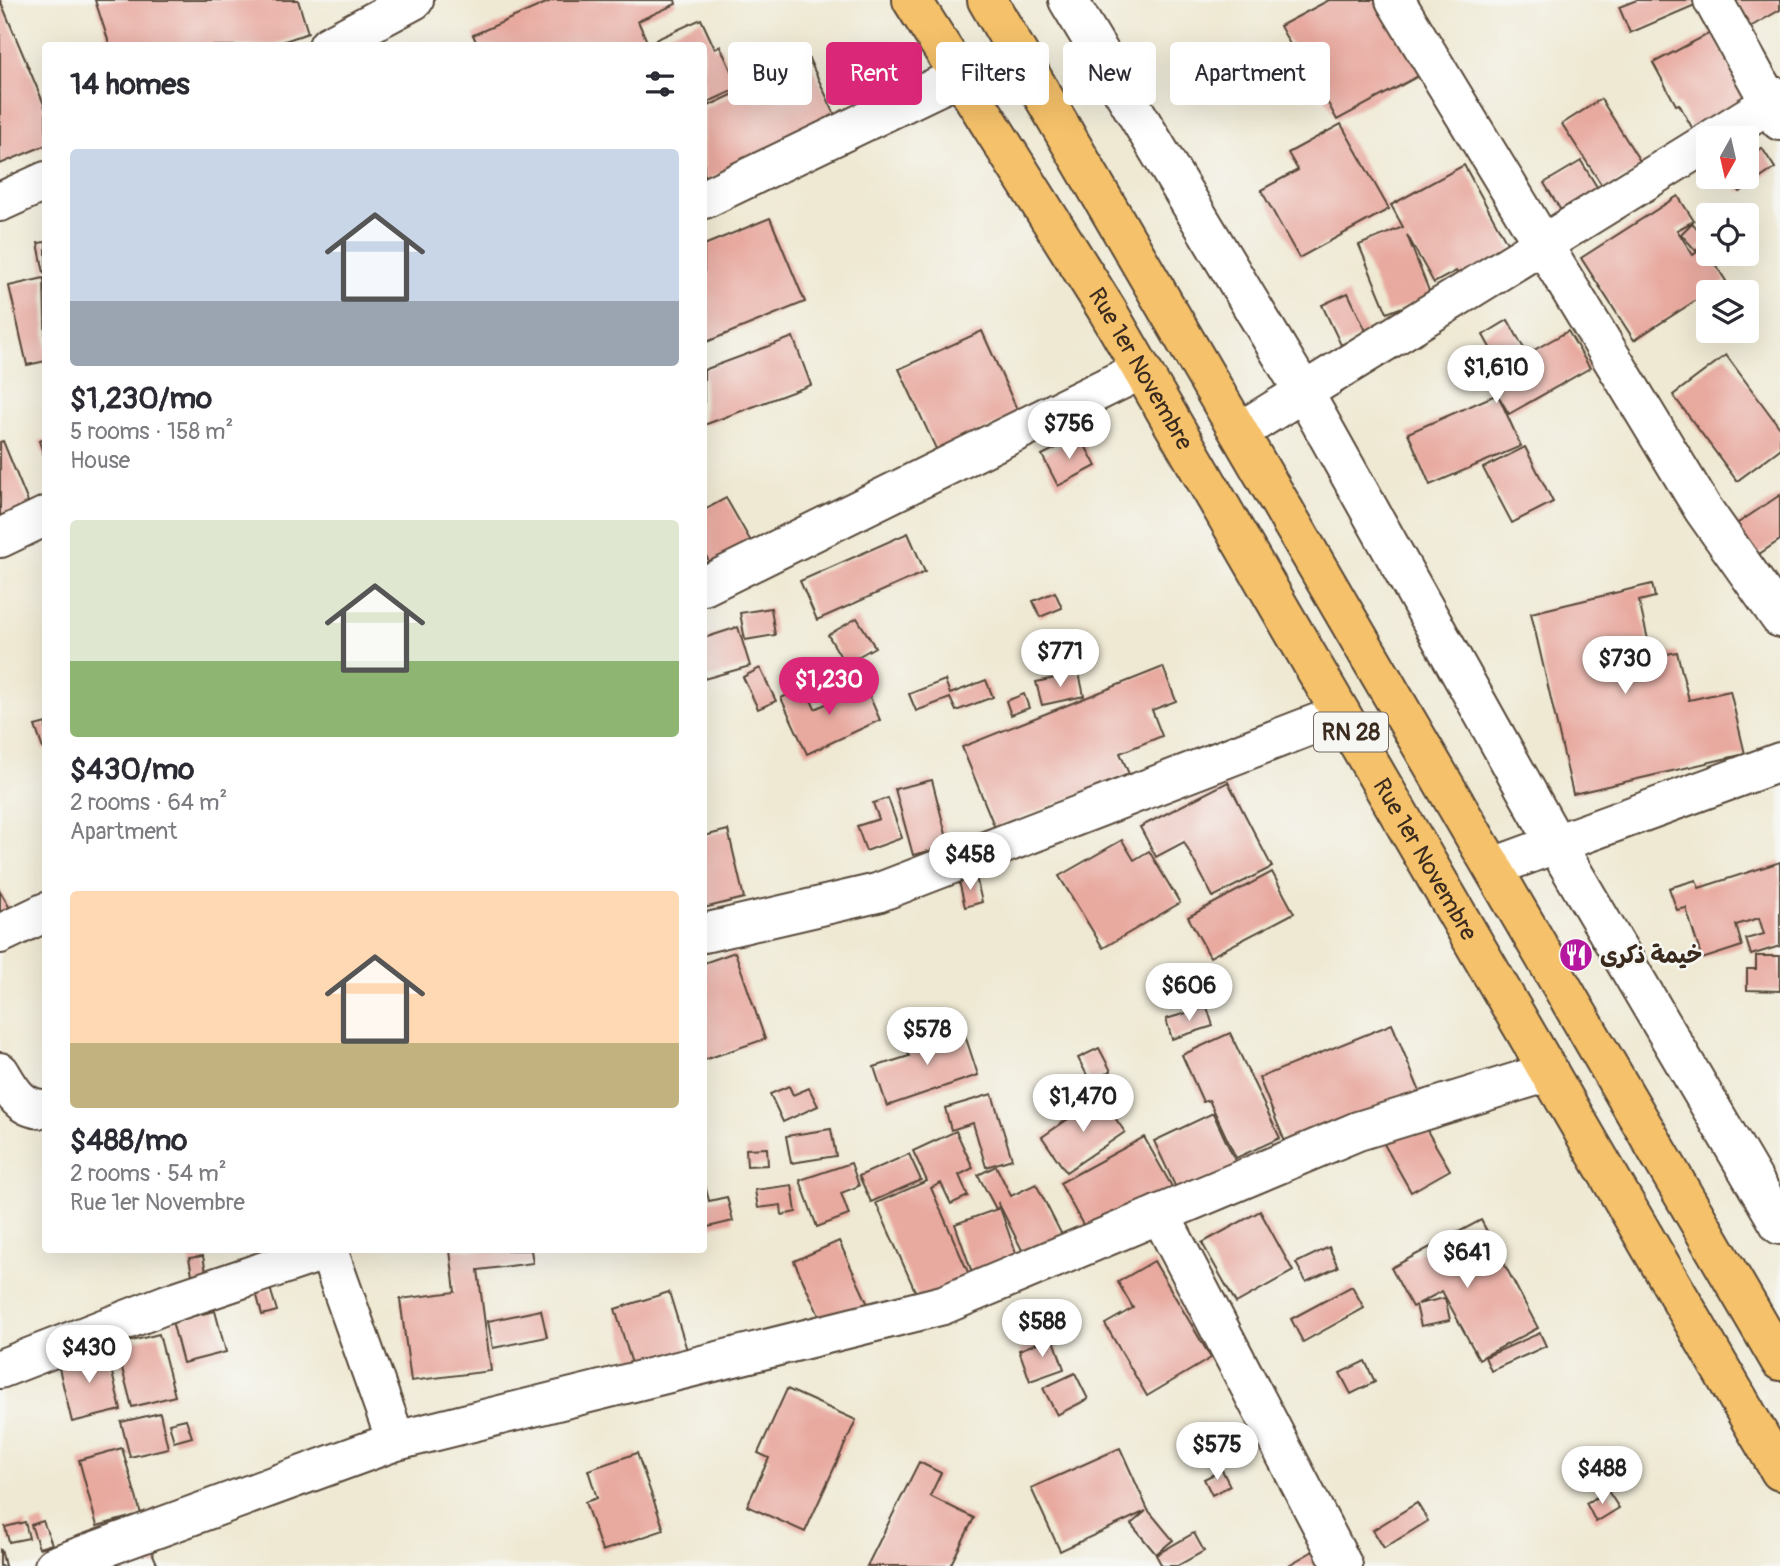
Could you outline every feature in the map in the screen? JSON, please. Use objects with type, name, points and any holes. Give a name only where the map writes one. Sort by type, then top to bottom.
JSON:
[{"type":"main road","name":"Rue 1er Novembre","points":[[912,0],[939,42]]},
{"type":"main road","name":"RN 28","points":[[987,0],[1780,1361]]},
{"type":"main road","name":"Rue 1er Novembre","points":[[978,105],[1141,370],[1780,1471]]},
{"type":"street","points":[[335,42],[414,0]]},
{"type":"street","points":[[1068,0],[1303,391],[1556,844],[1780,1225]]},
{"type":"street","points":[[1395,0],[1703,509],[1780,618]]},
{"type":"street","points":[[1713,0],[1777,107],[1738,126]]},
{"type":"street","points":[[707,198],[936,88]]},
{"type":"street","points":[[1239,432],[1696,149]]},
{"type":"street","points":[[0,202],[42,183]]},
{"type":"street","points":[[707,585],[1141,370]]},
{"type":"street","points":[[0,538],[42,518]]},
{"type":"street","points":[[707,932],[877,893],[1341,714]]},
{"type":"street","points":[[1493,867],[1780,762]]},
{"type":"street","points":[[0,934],[42,914]]},
{"type":"street","points":[[0,1072],[17,1099],[35,1109],[42,1109]]},
{"type":"street","points":[[54,1566],[396,1441],[943,1305],[1358,1131],[1549,1072]]},
{"type":"street","points":[[1160,1214],[1343,1566]]},
{"type":"street","points":[[0,1369],[167,1304],[318,1253]]},
{"type":"street","points":[[328,1253],[396,1441]]},
{"type":"building","points":[[0,0],[42,100],[42,147],[0,164]]},
{"type":"building","points":[[95,0],[298,0],[308,33],[282,42],[109,42]]},
{"type":"building","points":[[553,0],[675,0],[676,4],[638,21],[647,42],[476,42],[473,35]]},
{"type":"building","points":[[1329,0],[1383,0],[1422,74],[1337,120],[1329,105],[1330,42],[1289,42],[1280,26]]},
{"type":"building","points":[[1637,0],[1693,0],[1695,5],[1630,33],[1619,7]]},
{"type":"building","points":[[1735,0],[1780,0],[1780,10],[1750,27]]},
{"type":"building","points":[[701,19],[715,49],[720,46],[728,64],[728,93],[707,103],[707,42],[656,42]]},
{"type":"building","points":[[1712,32],[1756,116],[1736,126],[1696,126],[1696,135],[1653,63]]},
{"type":"building","points":[[812,65],[826,95],[826,105],[830,105],[837,119],[707,180],[707,107],[728,97],[728,105],[812,105]]},
{"type":"building","points":[[1601,99],[1643,166],[1605,190],[1562,124]]},
{"type":"building","points":[[1341,124],[1389,209],[1299,258],[1261,190],[1298,170],[1288,153]]},
{"type":"building","points":[[1762,148],[1775,168],[1759,179],[1759,150]]},
{"type":"building","points":[[1581,161],[1605,200],[1568,222],[1544,183]]},
{"type":"building","points":[[1464,165],[1512,252],[1461,279],[1456,271],[1434,283],[1407,235],[1431,296],[1387,313],[1359,245],[1403,227],[1391,205]]},
{"type":"building","points":[[1678,196],[1694,221],[1677,230],[1693,255],[1696,253],[1696,266],[1716,266],[1725,280],[1696,280],[1696,300],[1634,340],[1581,258]]},
{"type":"building","points":[[770,218],[805,302],[707,342],[707,244]]},
{"type":"building","points":[[1692,223],[1696,227],[1696,251],[1681,234]]},
{"type":"building","points":[[42,242],[42,263],[38,243]]},
{"type":"building","points":[[42,278],[42,362],[27,365],[9,286]]},
{"type":"building","points":[[1348,293],[1367,333],[1341,345],[1322,305]]},
{"type":"building","points":[[1508,320],[1527,354],[1568,331],[1590,368],[1509,414],[1499,397],[1521,446],[1430,485],[1408,433],[1498,394],[1494,387],[1508,380],[1483,335]]},
{"type":"building","points":[[982,331],[1019,414],[937,451],[899,369]]},
{"type":"building","points":[[793,337],[811,385],[707,424],[707,369]]},
{"type":"building","points":[[1726,355],[1780,428],[1780,449],[1737,481],[1673,395]]},
{"type":"building","points":[[1080,436],[1096,466],[1058,486],[1042,455]]},
{"type":"building","points":[[3,441],[35,519],[0,533],[0,442]]},
{"type":"building","points":[[1525,447],[1553,502],[1512,523],[1483,468]]},
{"type":"building","points":[[1780,495],[1780,540],[1756,556],[1735,525]]},
{"type":"building","points":[[726,498],[753,545],[712,567],[707,558],[707,508]]},
{"type":"building","points":[[908,533],[925,572],[817,620],[800,581]]},
{"type":"building","points":[[1652,584],[1655,597],[1639,601],[1652,657],[1677,652],[1689,700],[1730,691],[1745,754],[1573,794],[1531,613]]},
{"type":"building","points":[[1055,592],[1062,608],[1040,617],[1033,601]]},
{"type":"building","points":[[771,608],[775,635],[745,640],[740,613]]},
{"type":"building","points":[[857,618],[875,647],[845,664],[828,635]]},
{"type":"building","points":[[738,627],[750,666],[707,678],[707,637]]},
{"type":"building","points":[[1163,667],[1176,701],[1152,710],[1162,736],[1120,753],[1129,774],[995,828],[962,747]]},
{"type":"building","points":[[760,668],[776,701],[758,709],[743,677]]},
{"type":"building","points":[[1079,673],[1084,696],[1042,705],[1036,682]]},
{"type":"building","points":[[945,680],[950,694],[986,680],[993,697],[956,711],[950,698],[916,711],[909,694]]},
{"type":"building","points":[[865,686],[880,720],[807,754],[781,698],[805,687],[815,709]]},
{"type":"building","points":[[1024,694],[1029,708],[1011,715],[1006,701]]},
{"type":"building","points":[[42,724],[42,746],[35,726]]},
{"type":"building","points":[[932,780],[949,846],[913,855],[895,789]]},
{"type":"building","points":[[1228,782],[1272,867],[1213,897],[1184,842],[1156,857],[1140,827]]},
{"type":"building","points":[[888,798],[902,838],[866,851],[857,826],[879,819],[873,803]]},
{"type":"building","points":[[728,830],[744,898],[707,907],[707,835]]},
{"type":"building","points":[[1122,840],[1134,860],[1149,851],[1180,903],[1103,948],[1059,876]]},
{"type":"building","points":[[1780,862],[1780,946],[1751,955],[1746,939],[1764,934],[1759,918],[1736,925],[1742,946],[1702,959],[1686,908],[1677,910],[1669,888],[1696,880],[1699,888]]},
{"type":"building","points":[[1272,872],[1294,913],[1210,957],[1188,917]]},
{"type":"building","points":[[976,877],[982,902],[965,907],[959,881]]},
{"type":"building","points":[[0,891],[11,910],[0,916]]},
{"type":"building","points":[[735,952],[765,1039],[707,1059],[707,962]]},
{"type":"building","points":[[1756,956],[1780,956],[1780,991],[1747,990],[1747,969],[1756,969]]},
{"type":"building","points":[[1207,1007],[1213,1026],[1172,1039],[1166,1019]]},
{"type":"building","points":[[1392,1024],[1420,1092],[1287,1147],[1259,1078]]},
{"type":"building","points":[[962,1026],[978,1075],[887,1106],[874,1067],[909,1056],[905,1045]]},
{"type":"building","points":[[1230,1033],[1280,1138],[1236,1158],[1209,1100],[1203,1102],[1182,1055]]},
{"type":"building","points":[[1099,1048],[1111,1071],[1090,1081],[1078,1058]]},
{"type":"building","points":[[789,1086],[793,1095],[809,1088],[818,1106],[783,1122],[770,1094]]},
{"type":"building","points":[[992,1094],[1012,1159],[986,1167],[973,1123],[951,1130],[945,1108]]},
{"type":"building","points":[[1100,1097],[1125,1132],[1066,1172],[1042,1137]]},
{"type":"building","points":[[1213,1113],[1243,1178],[1184,1205],[1154,1141]]},
{"type":"building","points":[[1422,1122],[1450,1170],[1411,1192],[1384,1144]]},
{"type":"building","points":[[831,1129],[836,1156],[791,1163],[786,1136]]},
{"type":"building","points":[[956,1131],[973,1168],[959,1175],[968,1196],[951,1204],[941,1183],[931,1188],[971,1279],[920,1302],[876,1203],[927,1181],[913,1151]]},
{"type":"building","points":[[1144,1137],[1179,1199],[1094,1245],[1060,1183]]},
{"type":"building","points":[[767,1148],[768,1165],[747,1166],[746,1149]]},
{"type":"building","points":[[909,1154],[921,1180],[871,1202],[859,1176]]},
{"type":"building","points":[[851,1163],[859,1186],[841,1193],[849,1215],[817,1227],[800,1180]]},
{"type":"building","points":[[996,1166],[1011,1196],[1036,1184],[1065,1241],[1027,1260],[998,1202],[999,1207],[996,1209],[978,1175]]},
{"type":"building","points":[[792,1185],[796,1212],[782,1215],[781,1205],[758,1208],[755,1190]]},
{"type":"building","points":[[707,1193],[709,1201],[727,1197],[733,1221],[707,1227]]},
{"type":"building","points":[[1000,1208],[1021,1268],[976,1284],[955,1224]]},
{"type":"building","points":[[1260,1211],[1293,1271],[1236,1303],[1202,1243]]},
{"type":"building","points":[[1481,1220],[1538,1328],[1479,1359],[1442,1291],[1418,1304],[1445,1298],[1450,1320],[1421,1326],[1416,1305],[1412,1307],[1391,1268]]},
{"type":"building","points":[[839,1241],[871,1311],[826,1331],[794,1261]]},
{"type":"building","points":[[1329,1247],[1338,1267],[1306,1282],[1296,1263]]},
{"type":"building","points":[[450,1253],[531,1253],[533,1263],[478,1270],[491,1371],[411,1381],[400,1299],[455,1292]]},
{"type":"building","points":[[203,1256],[208,1283],[194,1285],[189,1258]]},
{"type":"building","points":[[1154,1261],[1211,1358],[1147,1396],[1105,1324],[1133,1308],[1118,1282]]},
{"type":"building","points":[[1352,1286],[1364,1308],[1303,1342],[1291,1319]]},
{"type":"building","points":[[270,1288],[277,1311],[262,1315],[256,1292]]},
{"type":"building","points":[[669,1292],[691,1363],[637,1380],[615,1309]]},
{"type":"building","points":[[541,1310],[547,1337],[493,1348],[488,1321]]},
{"type":"building","points":[[215,1311],[226,1352],[183,1363],[172,1321]]},
{"type":"building","points":[[1540,1333],[1546,1346],[1491,1371],[1485,1357]]},
{"type":"building","points":[[159,1334],[175,1396],[132,1407],[116,1345]]},
{"type":"building","points":[[1053,1337],[1064,1369],[1030,1381],[1019,1350]]},
{"type":"building","points":[[106,1348],[121,1410],[72,1422],[57,1360]]},
{"type":"building","points":[[1365,1361],[1375,1382],[1351,1394],[1340,1373]]},
{"type":"building","points":[[1075,1373],[1088,1399],[1057,1415],[1043,1388]]},
{"type":"building","points":[[787,1389],[856,1420],[805,1532],[747,1506],[769,1458],[758,1453]]},
{"type":"building","points":[[160,1413],[168,1448],[130,1457],[121,1422]]},
{"type":"building","points":[[186,1419],[192,1437],[174,1442],[169,1423]]},
{"type":"building","points":[[122,1448],[141,1514],[97,1526],[79,1460]]},
{"type":"building","points":[[1120,1448],[1148,1510],[1173,1540],[1156,1554],[1131,1524],[1146,1511],[1060,1551],[1031,1488]]},
{"type":"building","points":[[637,1453],[664,1530],[602,1551],[585,1502],[597,1498],[588,1470]]},
{"type":"building","points":[[919,1462],[941,1473],[930,1496],[974,1518],[950,1566],[867,1566]]},
{"type":"building","points":[[1222,1470],[1230,1486],[1212,1495],[1204,1479]]},
{"type":"building","points":[[1608,1491],[1619,1508],[1596,1522],[1586,1503]]},
{"type":"building","points":[[1417,1503],[1428,1521],[1384,1548],[1373,1530]]},
{"type":"building","points":[[43,1521],[52,1544],[39,1548],[31,1525]]},
{"type":"building","points":[[25,1522],[29,1538],[9,1542],[5,1527]]},
{"type":"building","points":[[1194,1533],[1204,1551],[1177,1566],[1162,1566],[1156,1555]]},
{"type":"building","points":[[149,1545],[158,1566],[101,1566]]},
{"type":"building","points":[[1322,1546],[1333,1566],[1287,1566]]},
{"type":"building","points":[[1,1549],[5,1566],[0,1566]]},
{"type":"place","name":"خيمة ذكرى","points":[[1576,955]]}]
